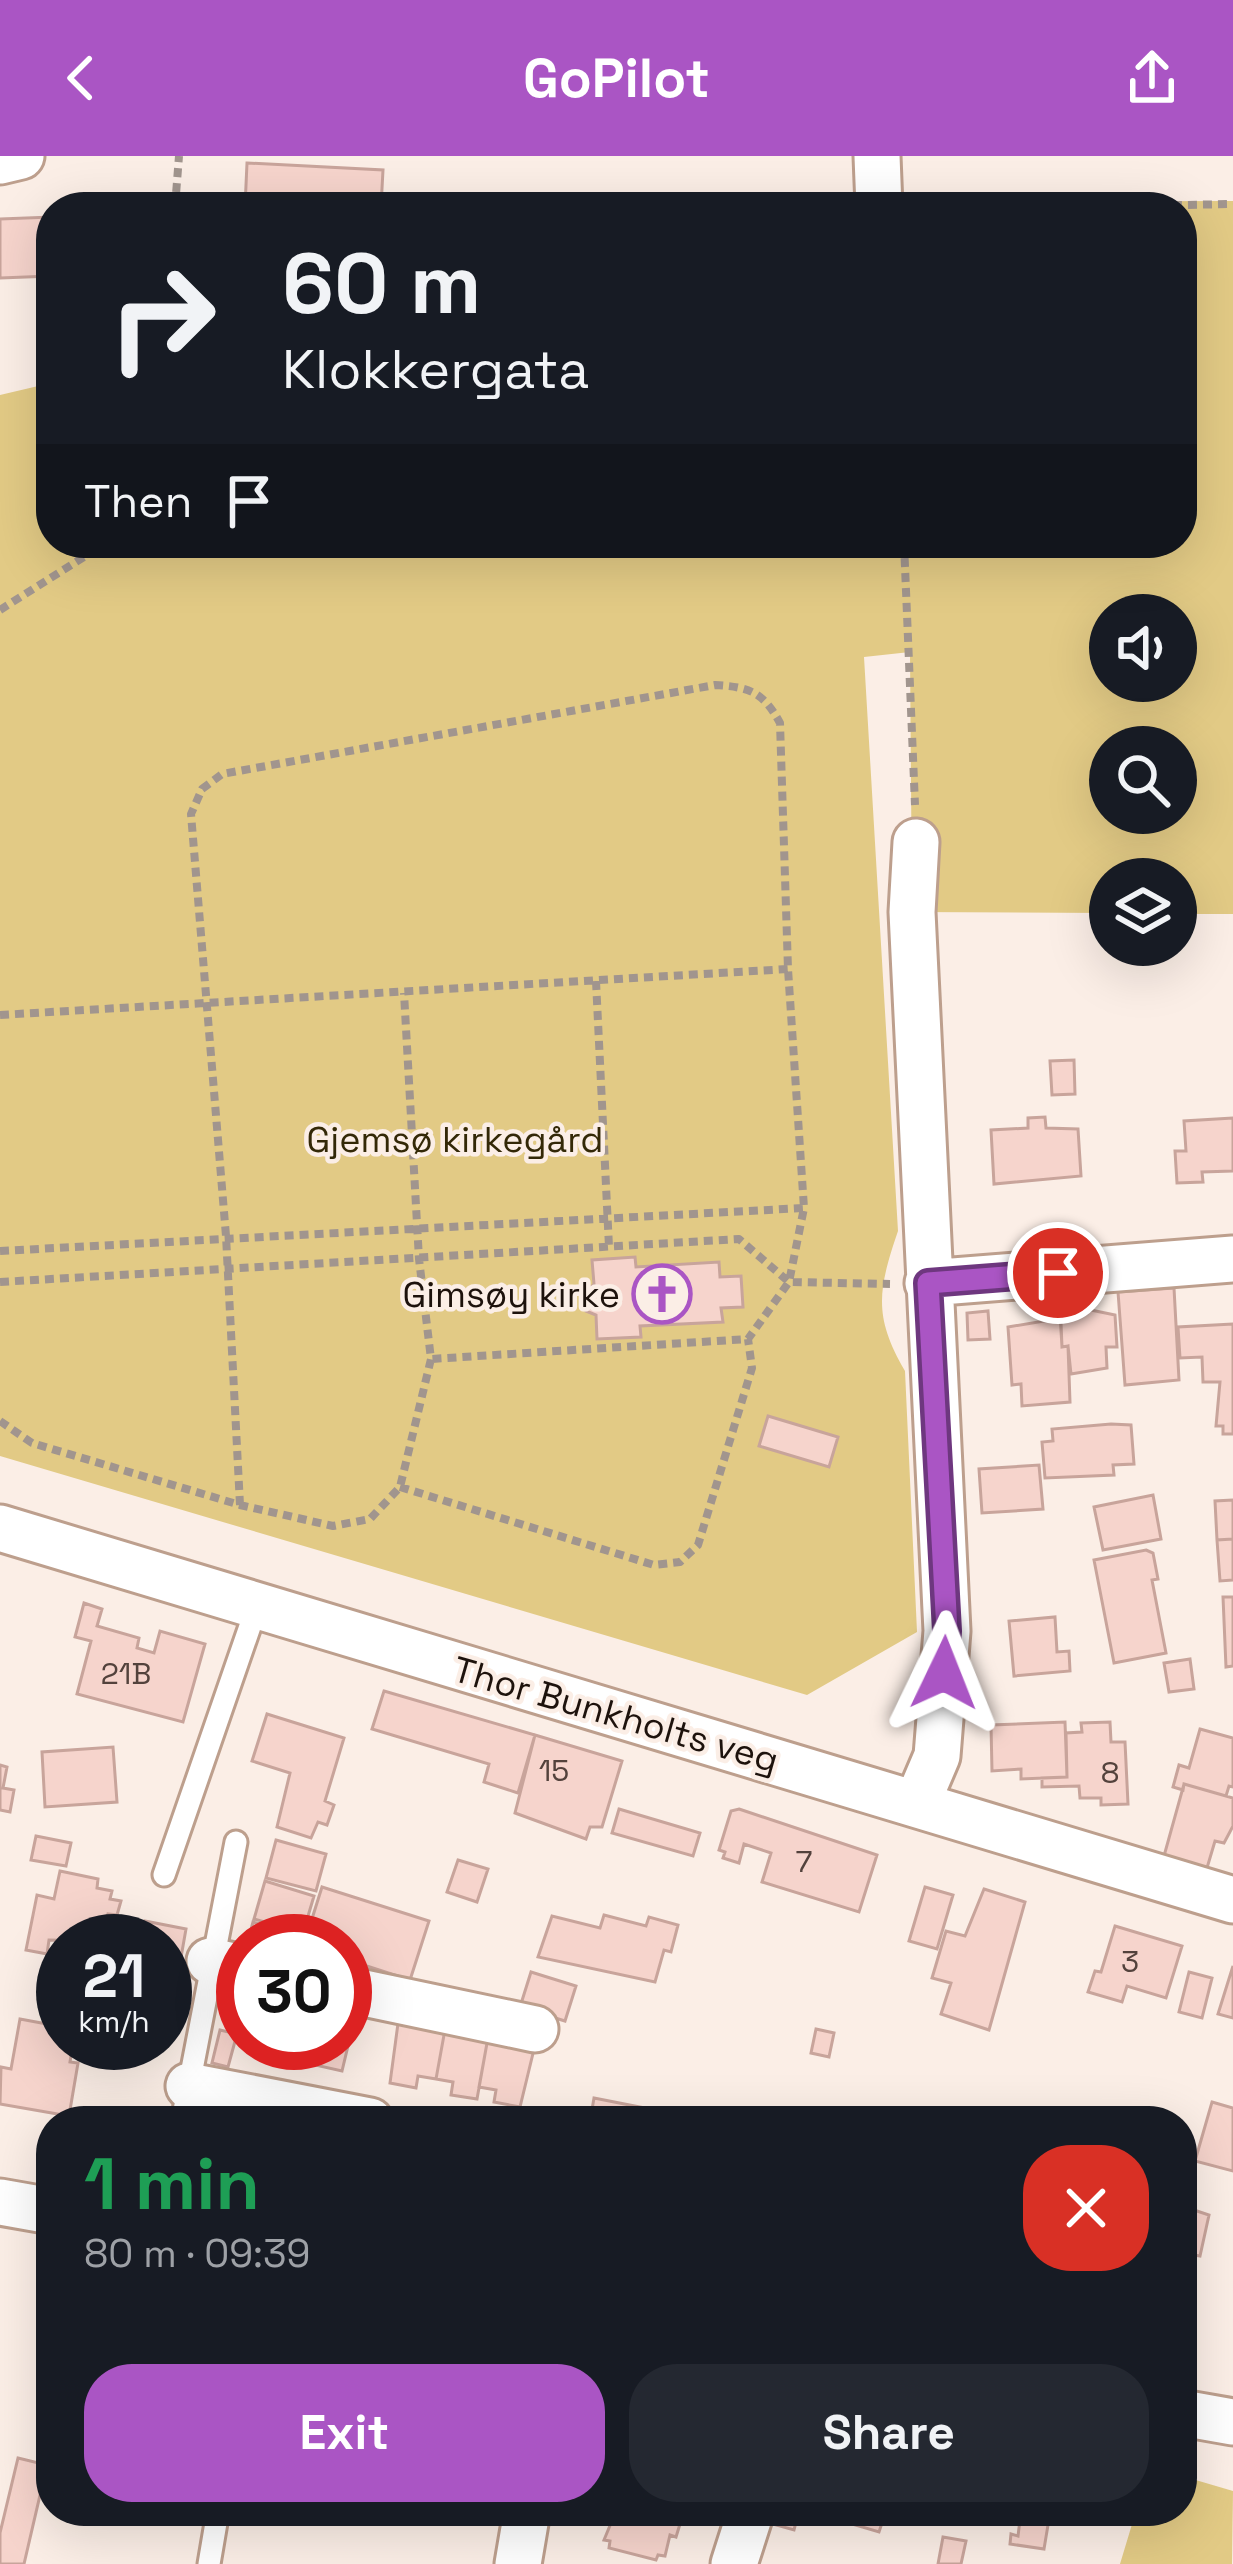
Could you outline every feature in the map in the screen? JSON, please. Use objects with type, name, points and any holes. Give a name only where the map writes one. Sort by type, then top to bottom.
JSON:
[{"type":"street","points":[[0,160],[20,156]]},
{"type":"street","points":[[878,156],[879,192]]},
{"type":"street","points":[[916,842],[912,912],[947,1631],[937,1756],[917,1803]]},
{"type":"street","points":[[928,1283],[1233,1259]]},
{"type":"street","name":"Thor Bunkholts veg","points":[[0,1528],[256,1609],[1233,1900]]},
{"type":"street","points":[[372,1995],[535,2029]]},
{"type":"street","points":[[186,2103],[217,2106]]},
{"type":"street","points":[[0,2202],[36,2208]]},
{"type":"street","points":[[1197,2416],[1233,2422]]},
{"type":"street","points":[[518,2564],[524,2526]]},
{"type":"street","points":[[734,2564],[746,2526]]},
{"type":"lane","points":[[164,1875],[256,1609]]},
{"type":"lane","points":[[230,1914],[236,1842]]},
{"type":"lane","points":[[186,2103],[216,2000]]},
{"type":"lane","points":[[208,2564],[215,2526]]},
{"type":"path","points":[[176,192],[179,156]]},
{"type":"path","points":[[1197,205],[1233,204]]},
{"type":"path","points":[[0,610],[82,558]]},
{"type":"path","points":[[905,558],[916,842]]},
{"type":"path","points":[[239,1505],[226,1236],[190,814],[202,789],[222,774],[715,685],[748,687],[767,699],[780,723],[788,969],[804,1208],[789,1282],[748,1340],[752,1368],[698,1545],[680,1562],[654,1565],[400,1487]]},
{"type":"path","points":[[0,1016],[788,969]]},
{"type":"path","points":[[596,981],[609,1247]]},
{"type":"path","points":[[0,1421],[32,1443],[239,1505],[333,1526],[370,1519],[400,1487],[431,1359],[419,1258],[404,993]]},
{"type":"path","points":[[0,1251],[804,1208]]},
{"type":"path","points":[[0,1282],[740,1239],[789,1282],[928,1283]]},
{"type":"path","points":[[431,1359],[748,1340]]},
{"type":"green space","name":"Gjemsø kirkegård","points":[[1197,201],[1233,201],[1233,914],[1197,914],[1197,858],[1089,858],[1089,913],[912,912],[910,652],[864,657],[898,1231],[882,1302],[888,1334],[905,1371],[917,1632],[807,1695],[0,1456],[0,395],[36,387],[36,558],[1197,558]]},
{"type":"green space","points":[[1197,2480],[1233,2491],[1232,2564],[1120,2564],[1131,2526],[1197,2526]]},
{"type":"building","points":[[247,163],[383,170],[382,192],[246,192]]},
{"type":"building","points":[[36,218],[36,277],[0,278],[0,219]]},
{"type":"building","points":[[1074,1060],[1075,1094],[1052,1095],[1050,1061]]},
{"type":"building","points":[[1045,1117],[1046,1128],[1078,1129],[1081,1176],[994,1184],[991,1130],[1028,1128],[1028,1118]]},
{"type":"building","points":[[1233,1118],[1233,1171],[1202,1172],[1203,1182],[1177,1183],[1175,1151],[1186,1151],[1184,1121]]},
{"type":"building","name":"Gimsøy kirke","points":[[635,1257],[636,1267],[719,1262],[720,1277],[741,1276],[743,1307],[721,1308],[723,1322],[640,1326],[641,1337],[597,1339],[596,1315],[586,1311],[581,1298],[594,1284],[592,1260]]},
{"type":"building","points":[[1174,1288],[1179,1380],[1125,1385],[1118,1292]]},
{"type":"building","points":[[1086,1309],[1115,1315],[1117,1347],[1106,1347],[1107,1368],[1071,1374],[1068,1346],[1062,1347],[1060,1314]]},
{"type":"building","points":[[988,1311],[990,1339],[968,1340],[967,1313]]},
{"type":"building","points":[[1050,1320],[1061,1323],[1062,1347],[1068,1346],[1070,1402],[1022,1406],[1021,1384],[1012,1385],[1008,1327]]},
{"type":"building","points":[[1233,1324],[1233,1434],[1223,1434],[1223,1426],[1216,1426],[1220,1382],[1203,1382],[1202,1357],[1180,1358],[1178,1327]]},
{"type":"building","points":[[768,1416],[838,1437],[829,1467],[759,1446]]},
{"type":"building","points":[[1131,1425],[1134,1464],[1113,1465],[1114,1475],[1045,1478],[1042,1442],[1053,1441],[1052,1429]]},
{"type":"building","points":[[1039,1465],[1043,1509],[982,1513],[979,1469]]},
{"type":"building","points":[[1153,1495],[1161,1539],[1103,1550],[1094,1507]]},
{"type":"building","points":[[1233,1500],[1233,1539],[1217,1540],[1215,1501]]},
{"type":"building","points":[[1233,1539],[1233,1580],[1220,1581],[1217,1540]]},
{"type":"building","points":[[1146,1550],[1153,1553],[1158,1579],[1152,1580],[1166,1653],[1114,1663],[1094,1560]]},
{"type":"building","points":[[1223,1597],[1233,1597],[1233,1666],[1226,1667]]},
{"type":"building","points":[[84,1603],[102,1609],[97,1626],[139,1638],[137,1648],[154,1653],[160,1631],[205,1644],[183,1722],[77,1694],[91,1641],[75,1637]]},
{"type":"building","points":[[1055,1617],[1057,1652],[1069,1651],[1070,1671],[1014,1676],[1009,1621]]},
{"type":"building","points":[[1190,1659],[1194,1689],[1169,1692],[1164,1663]]},
{"type":"building","points":[[384,1691],[535,1735],[518,1793],[484,1782],[489,1764],[372,1729]]},
{"type":"building","points":[[267,1714],[344,1738],[325,1801],[334,1805],[327,1825],[318,1822],[311,1838],[277,1827],[290,1773],[252,1761]]},
{"type":"building","points":[[1065,1722],[1067,1777],[1021,1779],[1021,1769],[992,1771],[991,1725]]},
{"type":"building","points":[[1110,1722],[1111,1742],[1125,1742],[1128,1804],[1101,1805],[1101,1798],[1080,1798],[1079,1786],[1042,1787],[1042,1778],[1067,1777],[1066,1733],[1082,1732],[1081,1723]]},
{"type":"building","points":[[1200,1729],[1233,1738],[1233,1787],[1229,1786],[1226,1796],[1184,1784],[1183,1790],[1173,1787],[1179,1765],[1189,1768]]},
{"type":"building","points":[[535,1735],[622,1761],[602,1827],[590,1827],[586,1839],[515,1813]]},
{"type":"building","points":[[113,1747],[117,1802],[45,1807],[42,1752]]},
{"type":"building","points":[[0,1765],[7,1767],[3,1788],[14,1790],[10,1812],[0,1810]]},
{"type":"building","points":[[1184,1784],[1233,1798],[1233,1826],[1224,1843],[1215,1841],[1207,1868],[1164,1856]]},
{"type":"building","points":[[619,1809],[700,1833],[693,1856],[612,1833]]},
{"type":"building","points":[[739,1809],[877,1855],[859,1912],[762,1882],[771,1853],[744,1844],[739,1863],[723,1858],[725,1852],[719,1850],[731,1811]]},
{"type":"building","points":[[36,1836],[71,1843],[66,1866],[31,1860]]},
{"type":"building","points":[[276,1840],[326,1854],[316,1891],[266,1878]]},
{"type":"building","points":[[458,1860],[488,1869],[477,1902],[447,1892]]},
{"type":"building","points":[[60,1871],[98,1879],[97,1888],[112,1891],[110,1899],[121,1901],[117,1914],[36,1914],[36,1952],[26,1950],[37,1895],[54,1899]]},
{"type":"building","points":[[265,1881],[314,1896],[309,1914],[255,1914]]},
{"type":"building","points":[[322,1887],[429,1921],[410,1980],[372,1968],[372,1914],[314,1914]]},
{"type":"building","points":[[925,1887],[953,1895],[937,1949],[909,1941]]},
{"type":"building","points":[[984,1889],[1025,1902],[989,2030],[941,2014],[951,1983],[932,1978],[946,1931],[965,1936]]},
{"type":"building","points":[[604,1915],[646,1926],[649,1917],[678,1925],[671,1952],[664,1950],[655,1982],[538,1957],[552,1916],[600,1928]]},
{"type":"building","points":[[1115,1926],[1182,1946],[1166,1998],[1127,1986],[1122,2002],[1088,1992],[1095,1971],[1101,1972]]},
{"type":"building","points":[[1233,1966],[1233,2018],[1218,2014]]},
{"type":"building","points":[[531,1972],[576,1986],[565,2021],[520,2007]]},
{"type":"building","points":[[1189,1972],[1212,1978],[1202,2018],[1179,2012]]},
{"type":"building","points":[[399,2016],[446,2024],[436,2079],[418,2076],[416,2088],[390,2083]]},
{"type":"building","points":[[20,2019],[36,2022],[36,2070],[77,2070],[71,2106],[36,2106],[36,2110],[0,2104],[1,2067],[11,2069]]},
{"type":"building","points":[[446,2024],[489,2032],[477,2099],[451,2095],[453,2082],[436,2079]]},
{"type":"building","points":[[816,2029],[834,2033],[829,2057],[811,2053]]},
{"type":"building","points":[[489,2032],[536,2041],[520,2106],[494,2102],[496,2090],[479,2087]]},
{"type":"building","points":[[594,2098],[635,2106],[593,2106]]},
{"type":"building","points":[[1212,2102],[1233,2108],[1233,2171],[1197,2162]]},
{"type":"building","points":[[1197,2211],[1209,2215],[1197,2256]]},
{"type":"building","points":[[18,2458],[36,2462],[36,2512],[24,2564],[0,2564],[0,2533]]},
{"type":"building","points":[[610,2526],[679,2526],[676,2537],[670,2535],[665,2556],[658,2555],[656,2560],[609,2548],[610,2541],[604,2540]]},
{"type":"building","points":[[1019,2526],[1048,2526],[1044,2549],[1010,2544],[1011,2534],[1018,2536]]},
{"type":"building","points":[[943,2537],[966,2541],[961,2564],[938,2564]]},
{"type":"place","name":"Gimsøy kirke","points":[[662,1294]]},
{"type":"route","points":[[944,1673],[947,1631],[928,1283],[1058,1273]]}]
